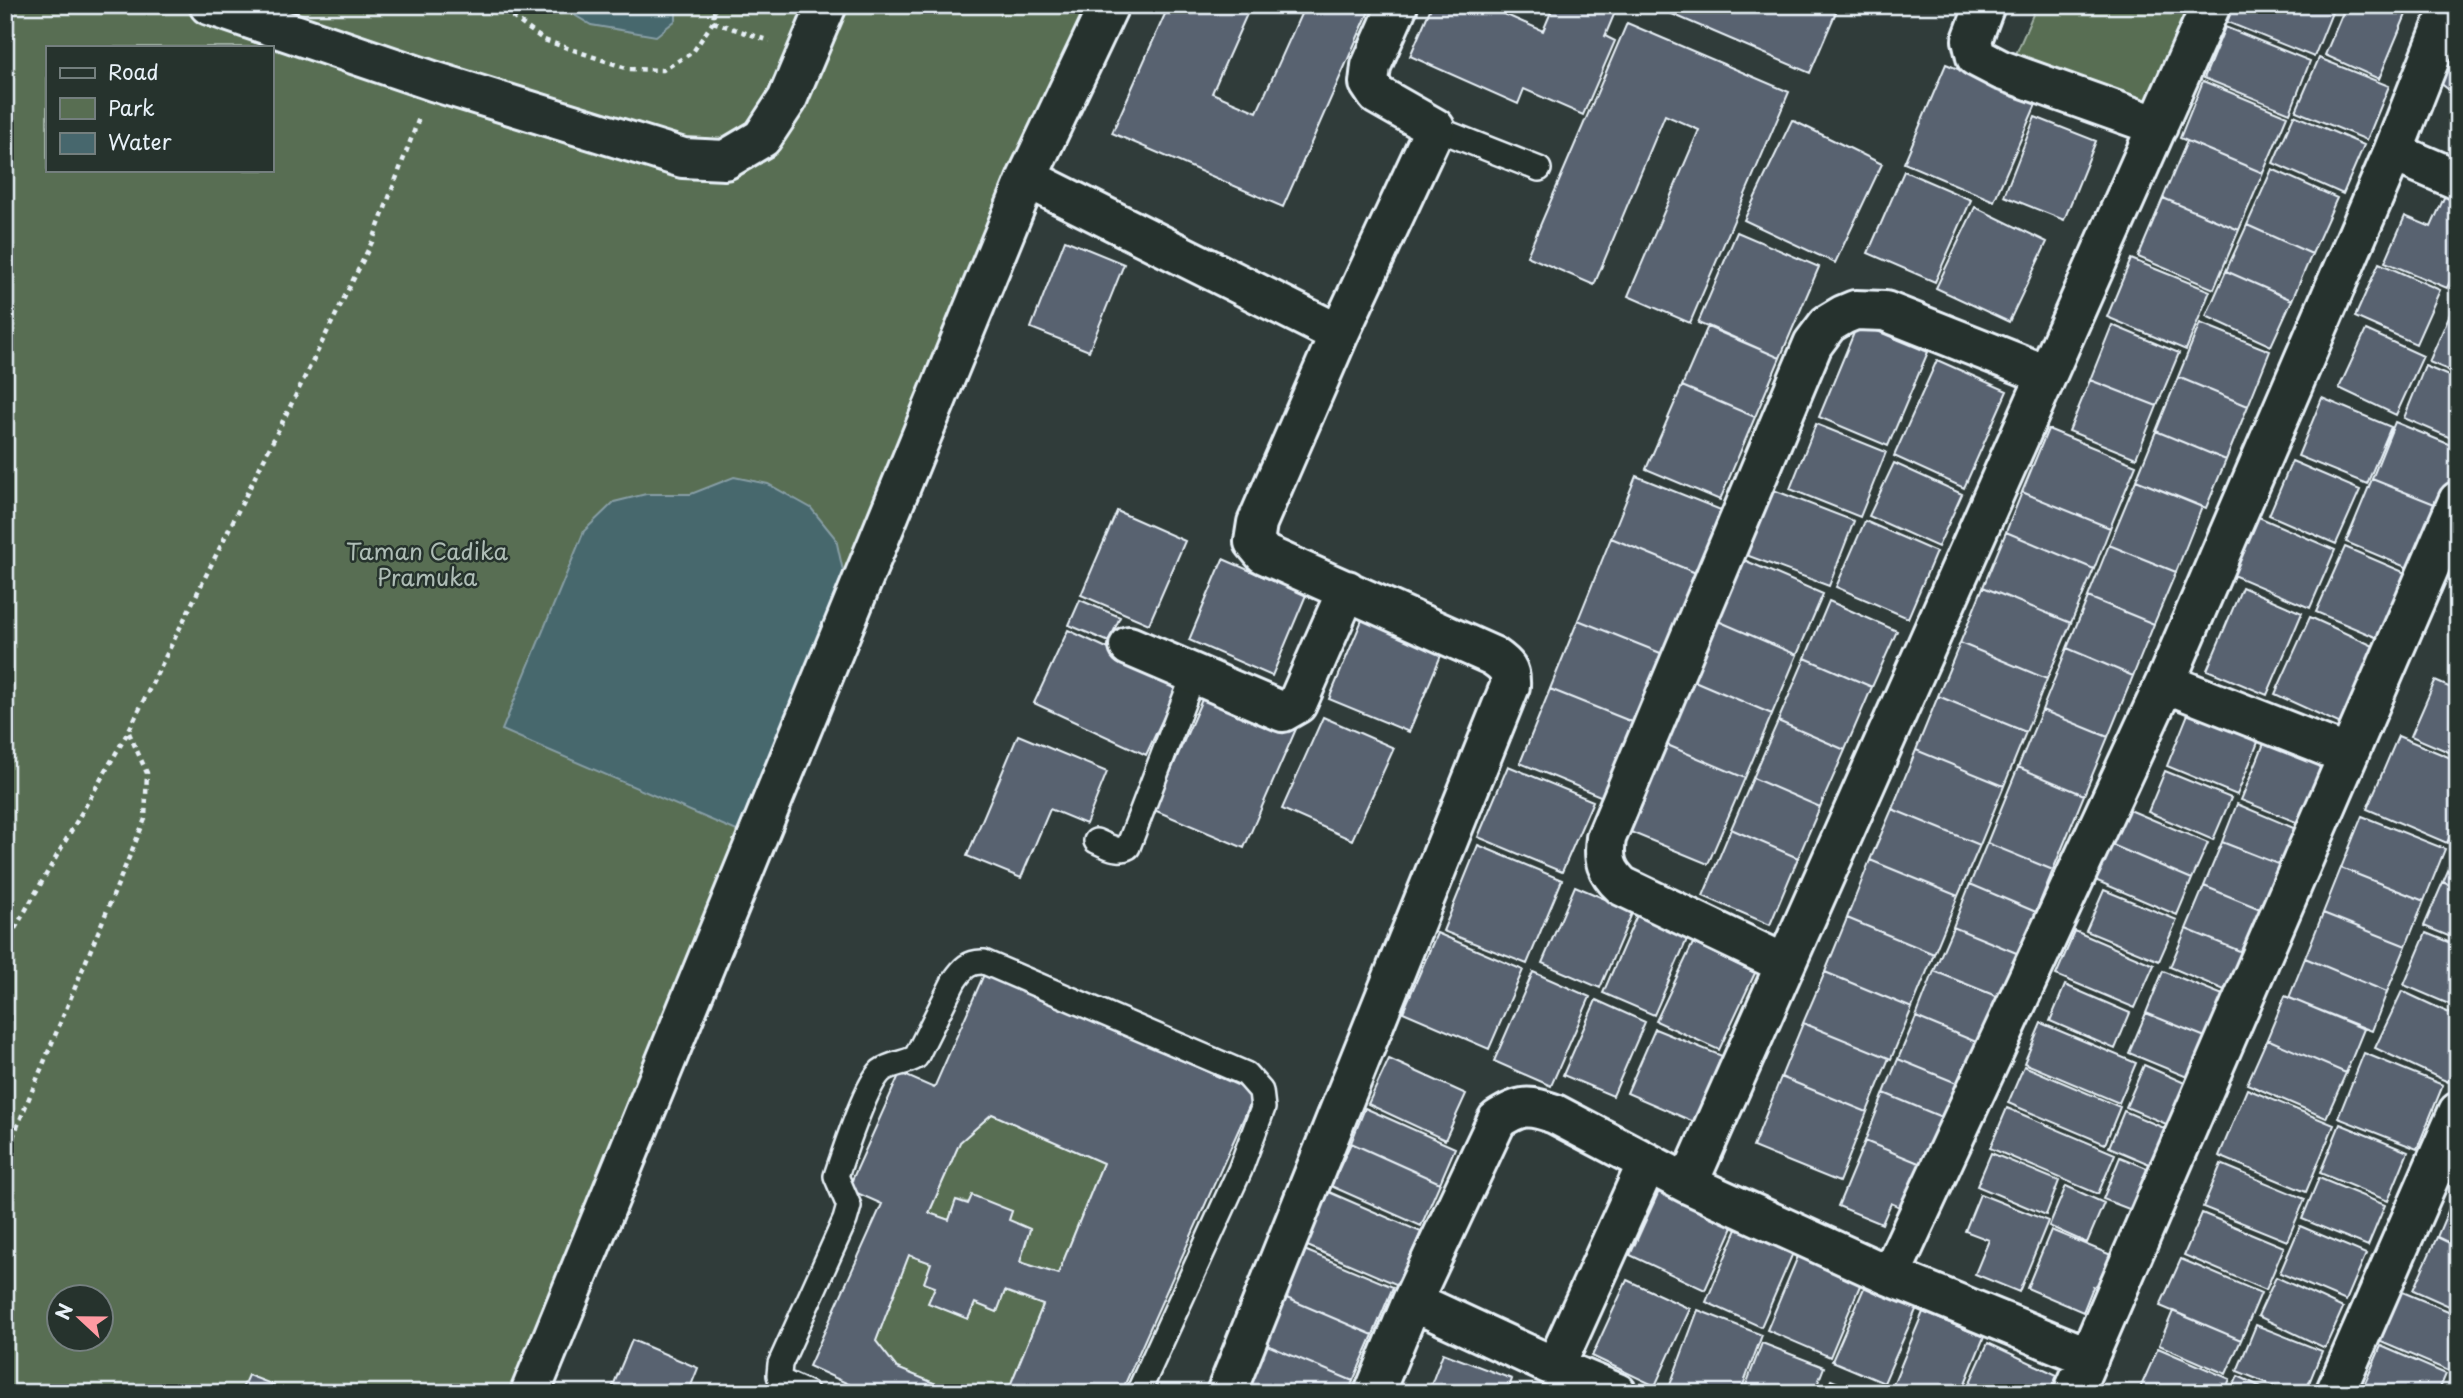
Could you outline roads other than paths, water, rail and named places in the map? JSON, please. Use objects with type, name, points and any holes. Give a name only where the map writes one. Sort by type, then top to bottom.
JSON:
[{"type":"street","points":[[209,5],[433,80],[683,158],[725,160],[762,138],[787,100],[827,5]]},
{"type":"street","points":[[530,1393],[1027,178],[1110,5]]},
{"type":"street","points":[[1226,1393],[1510,686],[1507,667],[1493,656],[1264,554],[1254,542],[1257,523],[1339,334],[1435,128],[1377,95],[1369,83],[1371,66],[1398,5]]},
{"type":"street","points":[[1985,5],[1972,40],[1976,57],[2001,70],[2158,126]]},
{"type":"street","points":[[1688,1184],[2211,5]]},
{"type":"street","points":[[1890,1276],[2165,683],[2393,152],[2451,5]]},
{"type":"street","points":[[2393,152],[2458,180]]},
{"type":"street","points":[[1027,178],[1339,334]]},
{"type":"street","points":[[1785,964],[1622,886],[1606,867],[1604,854],[1606,838],[1813,344],[1828,324],[1843,314],[1855,310],[1885,311],[2047,375]]},
{"type":"street","points":[[2073,1393],[2458,501]]},
{"type":"street","points":[[1129,646],[1283,712],[1297,704],[1347,590]]},
{"type":"street","points":[[2165,683],[2348,755]]},
{"type":"street","points":[[1374,1393],[1412,1301],[1497,1120],[1518,1107],[1535,1107],[1555,1114],[1688,1184],[1890,1276],[2089,1357]]},
{"type":"street","points":[[2335,1393],[2458,1112]]},
{"type":"street","points":[[1555,1367],[1647,1163]]},
{"type":"street","points":[[1412,1301],[1611,1391]]},
{"type":"lane","points":[[1435,128],[1539,169]]},
{"type":"lane","points":[[1096,841],[1116,850],[1128,847],[1194,674]]},
{"type":"lane","points":[[807,1393],[781,1381],[779,1369],[781,1358],[849,1206],[836,1177],[848,1140],[877,1075],[891,1065],[916,1057],[954,981],[961,970],[976,961],[984,962],[1246,1074],[1261,1091],[1263,1108],[1240,1170],[1138,1393]]},
{"type":"water","points":[[558,5],[676,5],[676,20],[656,36],[591,25]]},
{"type":"water","points":[[734,477],[768,484],[811,508],[836,539],[845,580],[739,832],[502,730],[584,531],[614,502],[646,494],[691,494]]},
{"type":"park label","name":"Taman Cadika Pramuka","points":[[427,563]]}]
